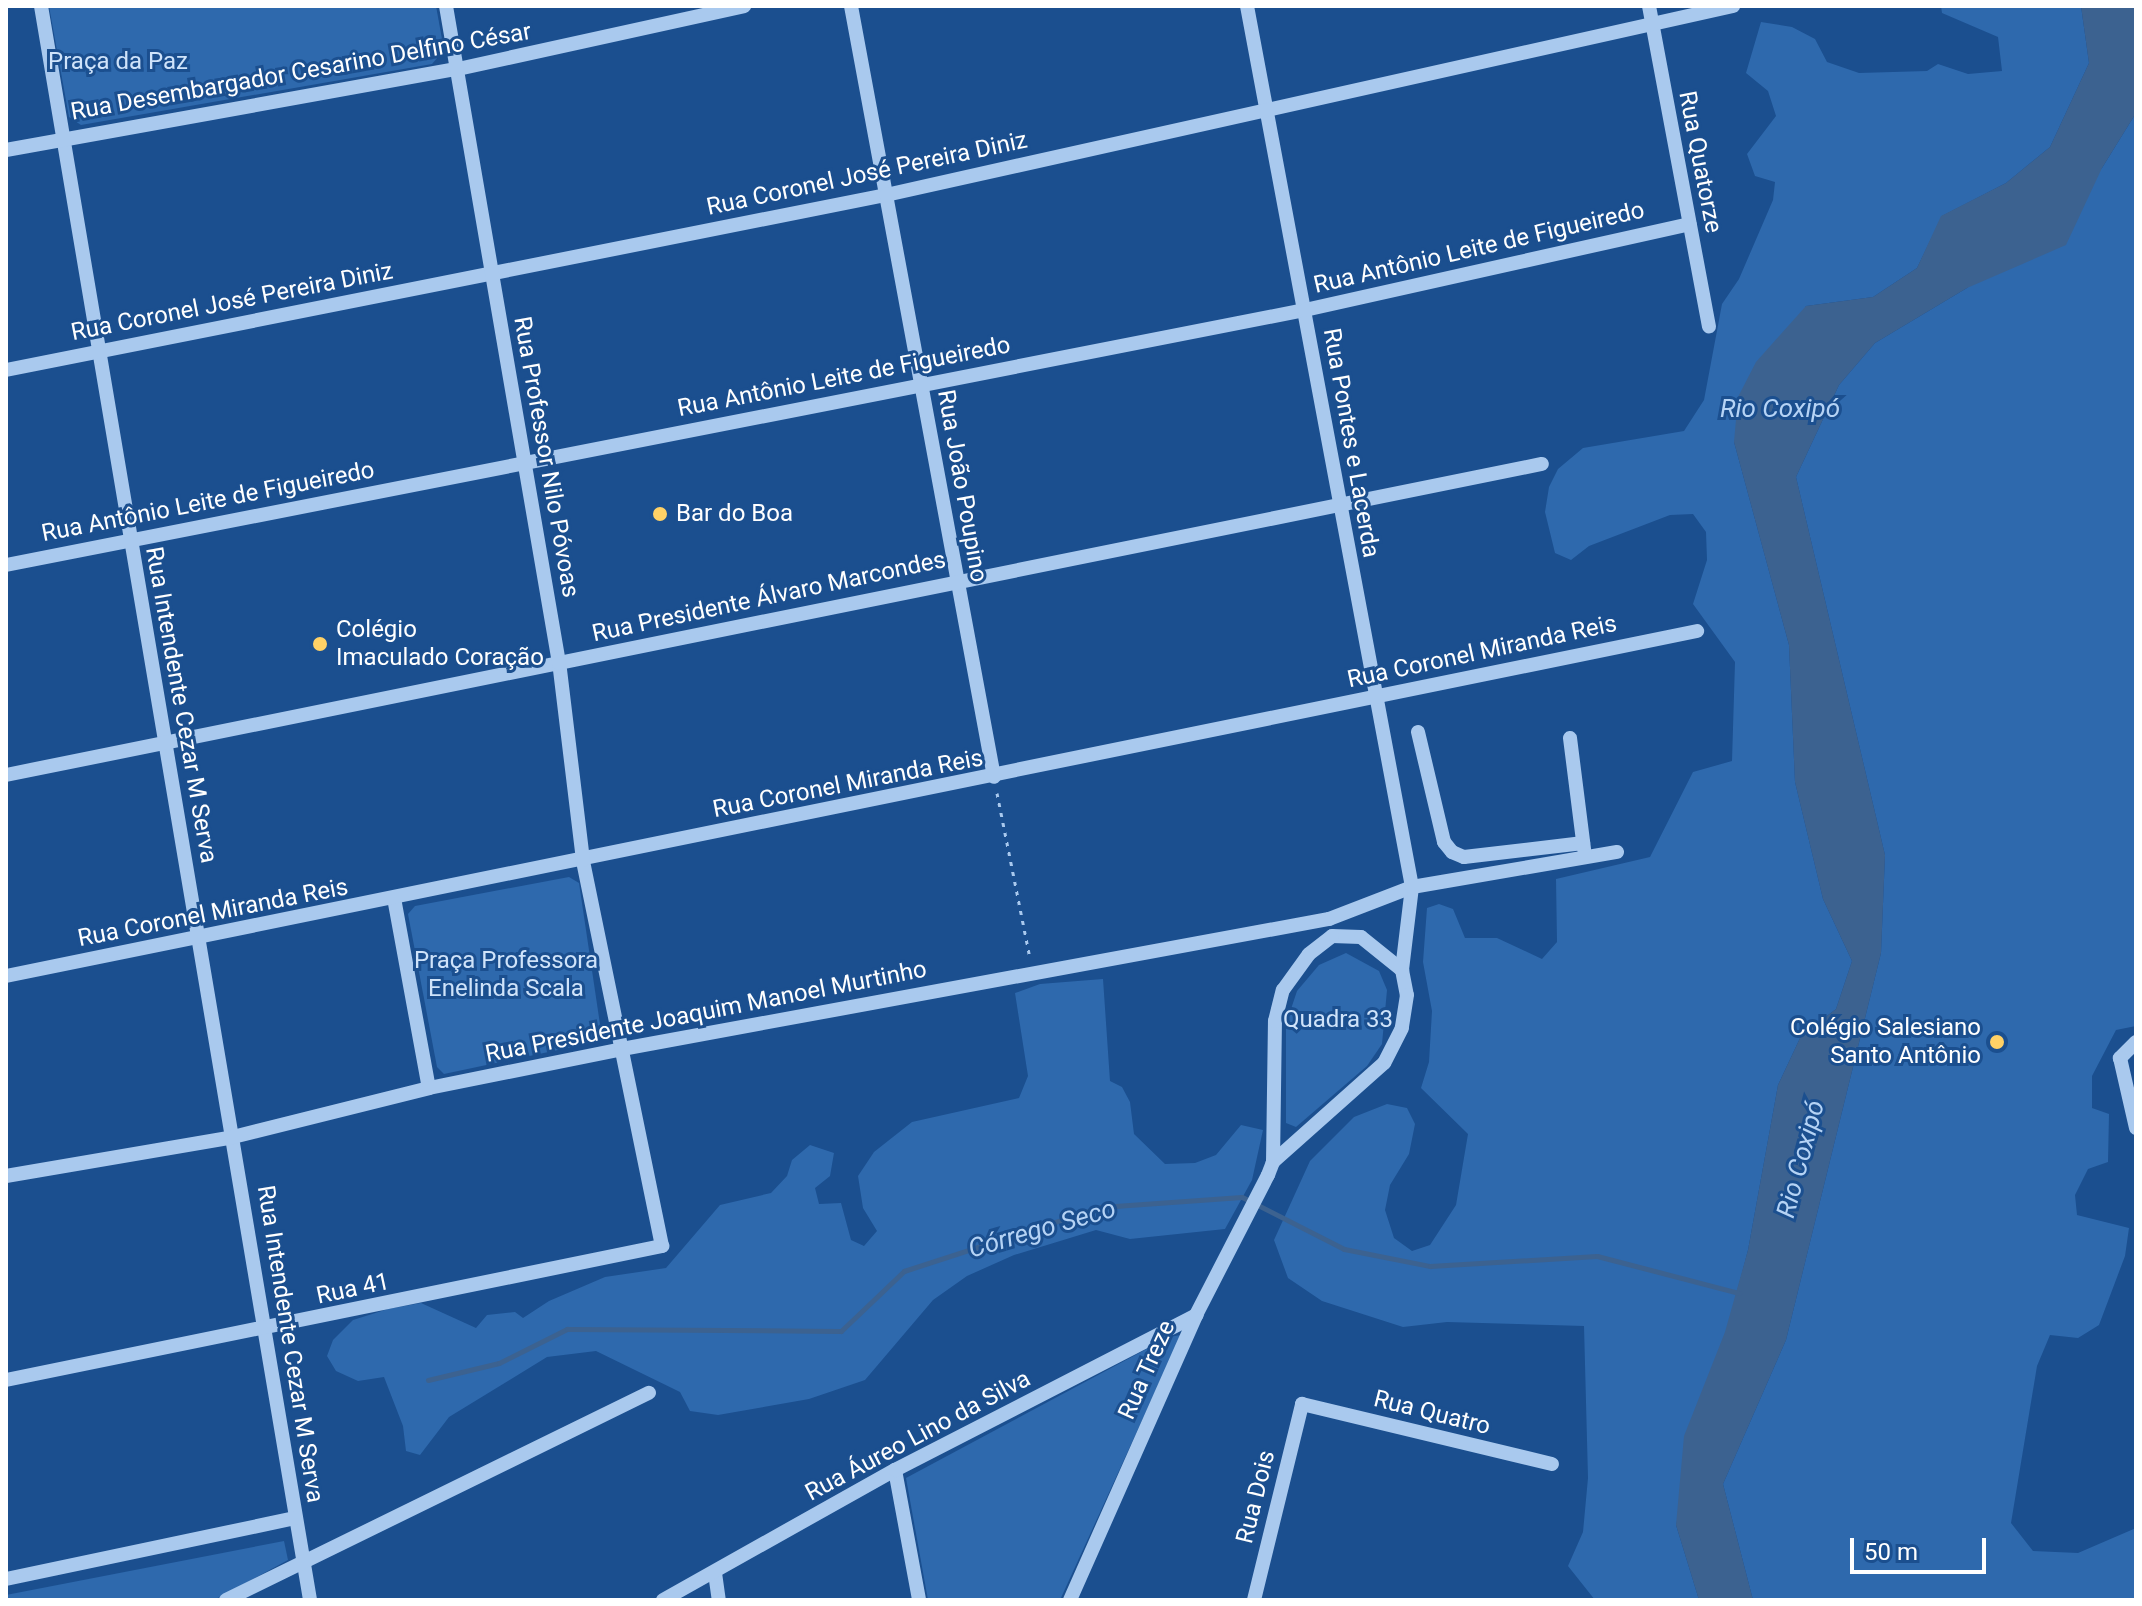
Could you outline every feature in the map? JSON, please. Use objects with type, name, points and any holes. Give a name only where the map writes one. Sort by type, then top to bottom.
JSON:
[{"type":"street","name":"Rua Intendente Cezar M Serva","points":[[41,6],[310,1600]]},
{"type":"street","name":"Rua Professor Nilo Póvoas","points":[[446,6],[559,663],[583,860],[662,1246]]},
{"type":"street","name":"Rua Desembargador Cesarino Delfino César","points":[[6,150],[458,69],[744,6]]},
{"type":"street","name":"Rua João Poupino","points":[[851,6],[994,777]]},
{"type":"street","name":"Rua Pontes e Lacerda","points":[[1247,6],[1412,887]]},
{"type":"street","name":"Rua Quatorze","points":[[1649,6],[1709,326]]},
{"type":"street","name":"Rua Coronel José Pereira Diniz","points":[[6,370],[886,195],[1733,6]]},
{"type":"street","name":"Rua Antônio Leite de Figueiredo","points":[[6,565],[1305,310],[1689,224]]},
{"type":"street","name":"Rua Presidente Álvaro Marcondes","points":[[6,775],[1542,464]]},
{"type":"street","name":"Rua Coronel Miranda Reis","points":[[6,976],[994,777],[1697,631]]},
{"type":"street","points":[[1418,732],[1444,842],[1452,852],[1464,857],[1584,850],[1617,852]]},
{"type":"street","points":[[1570,738],[1584,850]]},
{"type":"street","name":"Rua Presidente Joaquim Manoel Murtinho","points":[[6,1176],[233,1137],[429,1088],[622,1049],[1329,919],[1412,887],[1584,850]]},
{"type":"street","name":"Rua Treze","points":[[1070,1600],[1196,1315],[1270,1169],[1384,1063],[1402,1028],[1407,995],[1402,970],[1412,887]]},
{"type":"street","points":[[394,898],[429,1088]]},
{"type":"street","points":[[1329,919],[1332,936],[1361,937],[1402,970]]},
{"type":"street","name":"Rua Treze","points":[[1270,1169],[1275,1021],[1283,990],[1309,954],[1332,936]]},
{"type":"street","points":[[2136,1042],[2120,1058],[2136,1128]]},
{"type":"street","name":"Rua 41","points":[[6,1380],[266,1330],[662,1246]]},
{"type":"street","name":"Rua Áureo Lino da Silva","points":[[663,1600],[895,1470],[1196,1315]]},
{"type":"street","points":[[226,1600],[649,1393]]},
{"type":"street","name":"Rua Quatro","points":[[1302,1404],[1552,1464]]},
{"type":"street","name":"Rua Dois","points":[[1254,1600],[1302,1404]]},
{"type":"street","points":[[895,1470],[919,1600]]},
{"type":"street","points":[[6,1579],[296,1518]]},
{"type":"street","points":[[715,1573],[719,1600]]},
{"type":"path","points":[[994,777],[1033,973]]},
{"type":"green space","name":"Praça da Paz","points":[[49,6],[436,6],[444,50],[432,64],[81,125],[69,117]]},
{"type":"green space","points":[[1941,6],[2081,6],[2089,63],[2050,147],[2006,183],[1942,216],[1917,268],[1873,297],[1806,306],[1734,442],[1789,645],[1795,782],[1823,899],[1852,961],[1836,1009],[1801,1036],[1778,1085],[1748,1250],[1676,1525],[1699,1600],[1595,1600],[1568,1566],[1583,1532],[1588,1478],[1584,1326],[1447,1322],[1403,1327],[1322,1301],[1288,1278],[1274,1240],[1310,1161],[1354,1117],[1387,1104],[1407,1108],[1415,1124],[1409,1154],[1390,1185],[1385,1210],[1394,1238],[1412,1251],[1430,1245],[1456,1205],[1468,1134],[1421,1088],[1429,1062],[1432,1011],[1423,962],[1427,908],[1439,904],[1453,909],[1465,938],[1497,938],[1542,959],[1557,942],[1556,879],[1650,857],[1693,772],[1732,761],[1735,662],[1693,604],[1707,560],[1706,532],[1693,514],[1670,515],[1589,546],[1571,560],[1555,553],[1545,512],[1549,487],[1558,469],[1583,448],[1684,431],[1704,400],[1722,304],[1739,279],[1773,200],[1775,182],[1755,176],[1747,154],[1776,116],[1768,91],[1746,73],[1761,22],[1792,27],[1815,39],[1827,62],[1859,73],[1927,71],[1938,64],[1968,74],[2002,71],[1998,37],[1942,13]]},
{"type":"green space","name":"Colégio Salesiano Santo Antônio","points":[[2136,113],[2136,1026],[2116,1030],[2092,1076],[2092,1108],[2109,1114],[2108,1162],[2088,1169],[2075,1195],[2077,1215],[2129,1228],[2125,1256],[2099,1325],[2078,1338],[2050,1335],[2037,1366],[2011,1523],[2033,1551],[2078,1553],[2136,1528],[2136,1600],[1753,1600],[1723,1484],[1786,1340],[1881,953],[1885,855],[1796,477],[1839,385],[1875,343],[1967,288],[2102,168]]},
{"type":"green space","name":"Praça Professora Enelinda Scala","points":[[569,877],[579,883],[601,1031],[596,1042],[444,1074],[437,1067],[408,914],[415,906]]},
{"type":"green space","name":"Quadra 33","points":[[1346,953],[1379,971],[1387,990],[1382,1044],[1367,1066],[1296,1127],[1286,1123],[1286,1024],[1297,991],[1319,965]]},
{"type":"green space","points":[[1103,979],[1110,1081],[1122,1087],[1130,1102],[1134,1134],[1165,1164],[1195,1163],[1216,1155],[1241,1125],[1263,1130],[1252,1180],[1225,1229],[1130,1239],[1096,1230],[1014,1255],[967,1276],[933,1300],[865,1380],[809,1399],[718,1415],[690,1411],[680,1392],[596,1351],[547,1357],[449,1417],[420,1455],[406,1451],[403,1426],[384,1377],[358,1381],[336,1371],[327,1356],[333,1340],[353,1320],[388,1309],[421,1303],[476,1328],[487,1315],[515,1312],[523,1318],[549,1301],[605,1277],[666,1268],[720,1205],[771,1193],[787,1176],[792,1160],[810,1145],[834,1153],[830,1176],[815,1188],[819,1204],[841,1203],[851,1240],[864,1246],[877,1231],[863,1208],[858,1176],[874,1152],[912,1122],[1019,1098],[1028,1076],[1015,993],[1040,984]]},
{"type":"green space","points":[[1181,1335],[1060,1600],[928,1600],[906,1478],[1169,1337]]},
{"type":"green space","points":[[284,1541],[288,1560],[214,1600],[6,1600],[6,1595]]},
{"type":"water","name":"Rio Coxipó","points":[[2081,6],[2136,6],[2136,113],[2102,168],[2066,245],[1967,288],[1875,343],[1839,385],[1796,477],[1885,855],[1881,953],[1786,1340],[1723,1484],[1753,1600],[1699,1600],[1676,1525],[1684,1436],[1725,1332],[1748,1250],[1778,1085],[1801,1036],[1836,1009],[1852,961],[1823,899],[1795,782],[1789,645],[1734,442],[1738,397],[1756,362],[1806,306],[1873,297],[1917,268],[1941,216],[2006,183],[2050,147],[2089,63]]},
{"type":"waterway","name":"Córrego Seco","points":[[428,1380],[499,1363],[567,1329],[841,1331],[904,1271],[1101,1207],[1242,1197],[1344,1249],[1430,1266],[1597,1256],[1739,1293]]},
{"type":"place","name":"Bar do Boa","points":[[660,514]]},
{"type":"place","name":"Colégio Imaculado Coração","points":[[320,644]]},
{"type":"place","name":"Colégio Salesiano Santo Antônio","points":[[1997,1042]]}]
